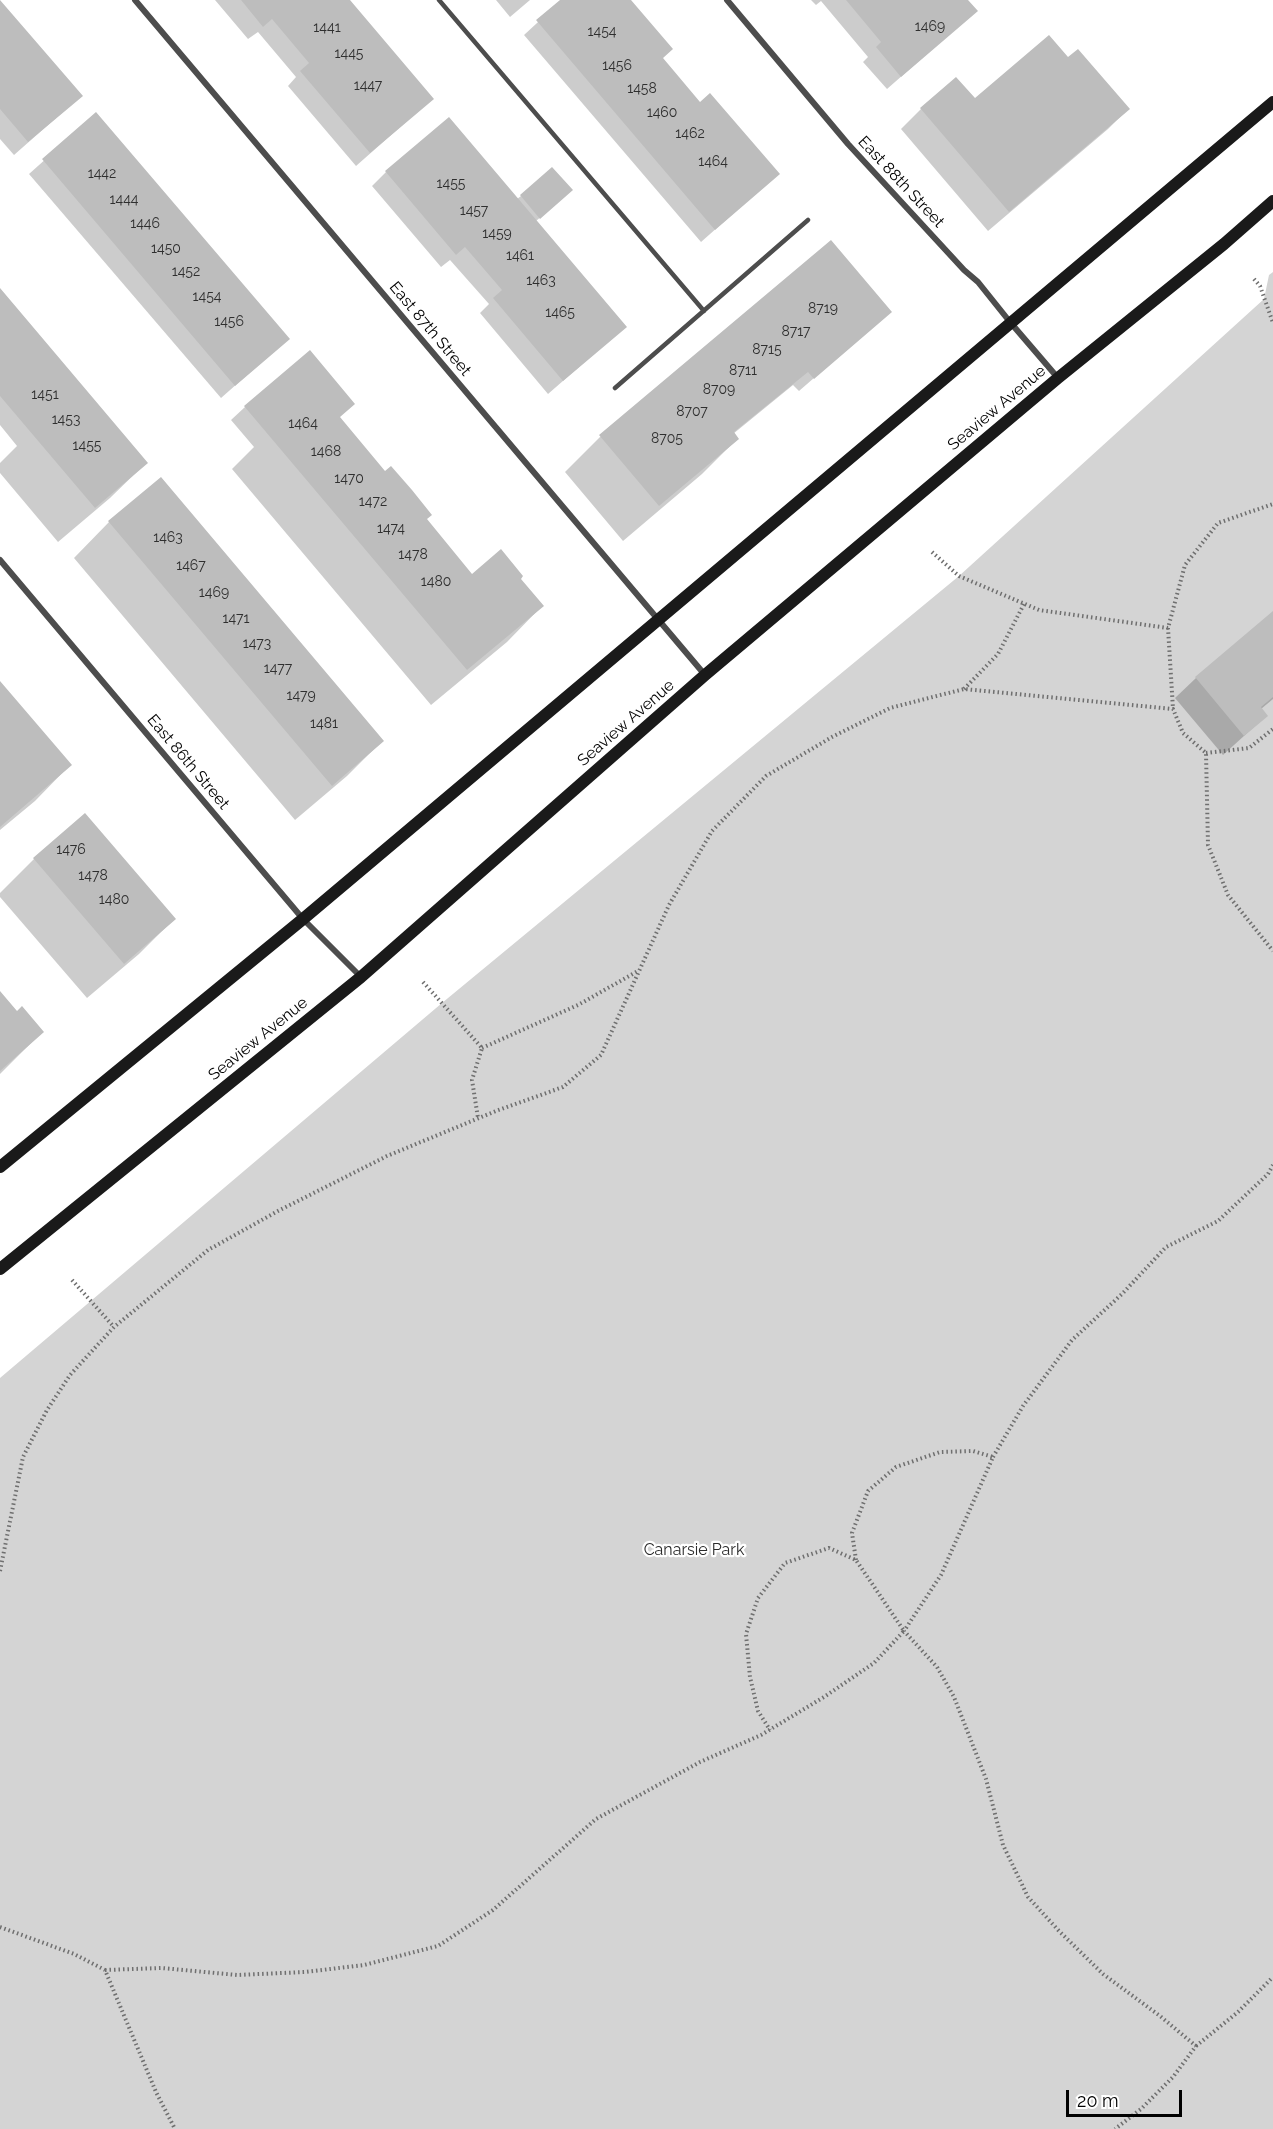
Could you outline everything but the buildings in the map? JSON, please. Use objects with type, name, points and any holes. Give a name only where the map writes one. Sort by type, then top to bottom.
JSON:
[{"type":"street","name":"East 87th Street","points":[[135,0],[705,675]]},
{"type":"street","name":"East 88th Street","points":[[727,0],[848,144],[964,270],[978,282],[1058,378]]},
{"type":"street","points":[[0,1167],[303,919],[1273,102]]},
{"type":"street","name":"Seaview Avenue","points":[[0,1269],[361,977],[705,675],[1058,378],[1224,244],[1273,201]]},
{"type":"street","name":"East 86th Street","points":[[0,560],[303,919],[361,977]]},
{"type":"lane","points":[[439,0],[704,311]]},
{"type":"lane","points":[[615,388],[808,220]]},
{"type":"path","points":[[1254,279],[1260,286],[1273,323]]},
{"type":"path","points":[[1273,504],[1218,523],[1185,565],[1168,628],[1173,709],[1183,733],[1206,753],[1249,748],[1273,729]]},
{"type":"path","points":[[932,552],[959,576],[1039,610],[1168,628]]},
{"type":"path","points":[[964,689],[998,654],[1024,604]]},
{"type":"path","points":[[0,1571],[23,1456],[47,1410],[70,1375],[114,1328],[208,1250],[278,1211],[387,1156],[478,1118],[563,1087],[601,1055],[669,905],[712,831],[766,776],[890,708],[964,689],[1173,709]]},
{"type":"path","points":[[1206,753],[1208,845],[1228,895],[1273,951]]},
{"type":"path","points":[[478,1118],[472,1080],[482,1048],[578,1005],[639,970]]},
{"type":"path","points":[[423,982],[482,1048]]},
{"type":"path","points":[[0,1927],[74,1954],[105,1970],[162,1968],[237,1976],[305,1972],[364,1965],[438,1946],[493,1910],[596,1819],[700,1762],[770,1730],[874,1663],[904,1631],[941,1575],[993,1456],[1023,1406],[1072,1340],[1122,1294],[1166,1247],[1218,1221],[1269,1174],[1273,1165]]},
{"type":"path","points":[[72,1280],[114,1328]]},
{"type":"path","points":[[993,1456],[973,1451],[940,1452],[896,1467],[868,1491],[852,1533],[856,1560],[904,1631],[937,1667],[954,1697],[986,1779],[1004,1845],[1028,1897],[1103,1974],[1196,2046]]},
{"type":"path","points":[[770,1730],[758,1712],[749,1666],[746,1634],[758,1598],[785,1563],[829,1548],[856,1560]]},
{"type":"path","points":[[105,1970],[156,2092],[175,2129]]},
{"type":"path","points":[[1114,2129],[1141,2109],[1173,2077],[1196,2046],[1238,2012],[1273,1977]]},
{"type":"green space","name":"Canarsie Park","points":[[1273,272],[1273,2129],[0,2129],[0,1378],[442,1003],[959,576],[1264,299],[1269,275]]}]
